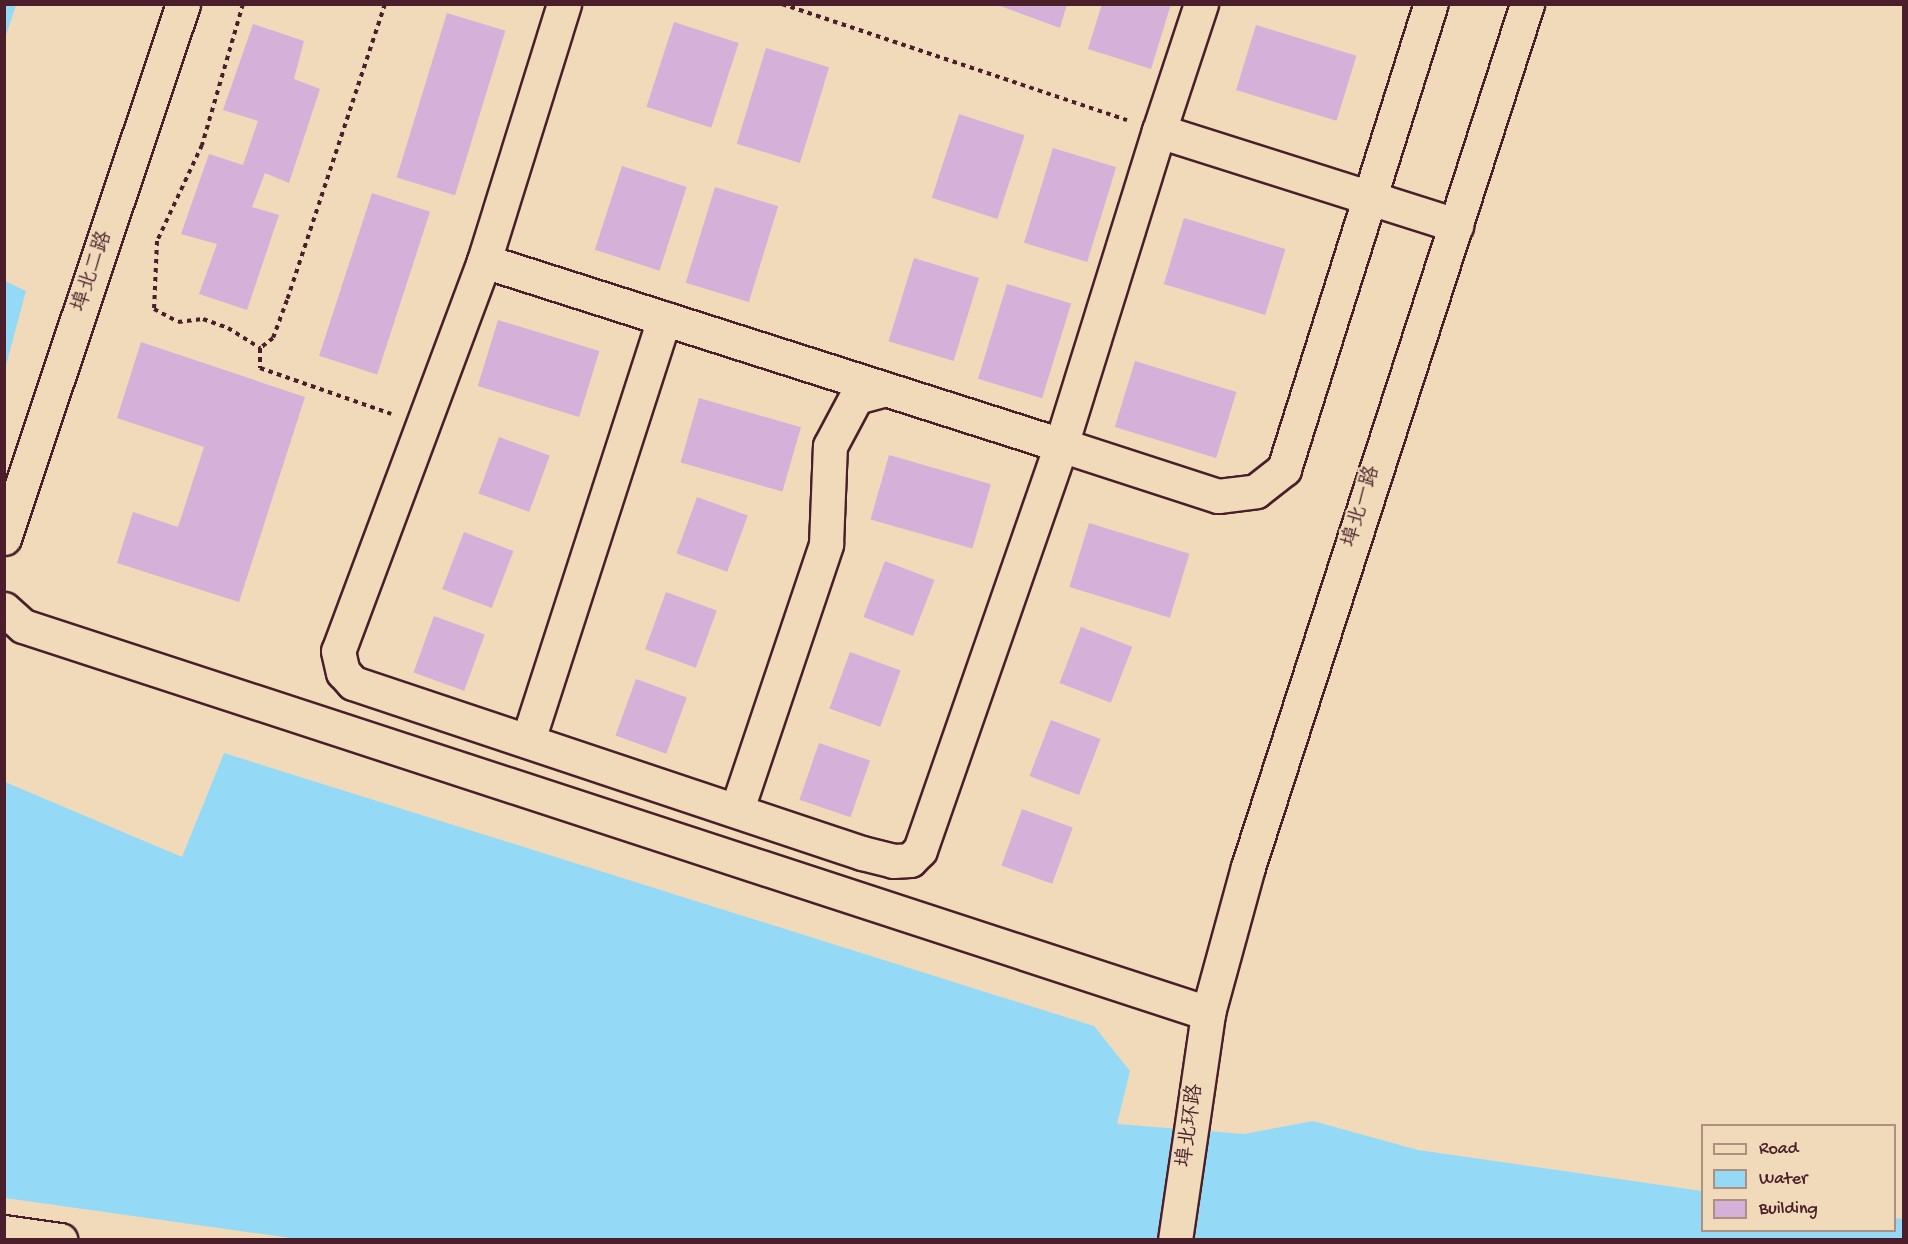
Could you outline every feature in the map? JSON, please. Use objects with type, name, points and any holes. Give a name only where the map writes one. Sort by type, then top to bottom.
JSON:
[{"type":"street","name":"埠北二路","points":[[4,538],[183,4]]},
{"type":"street","points":[[564,4],[484,261],[338,651],[343,672],[353,683],[893,861],[910,860],[920,850],[1060,445],[1201,4]]},
{"type":"street","points":[[484,261],[1218,496],[1256,491],[1284,469],[1431,4]]},
{"type":"street","name":"埠北一路","points":[[1209,1013],[1248,867],[1527,4]]},
{"type":"street","points":[[1159,131],[1456,225]]},
{"type":"street","points":[[528,740],[664,318]]},
{"type":"street","points":[[737,809],[801,626],[826,544],[830,446],[856,397],[885,389]]},
{"type":"street","points":[[14,617],[1209,1013]]},
{"type":"street","name":"埠北环路","points":[[1175,1239],[1209,1013]]},
{"type":"street","points":[[4,1232],[60,1239]]},
{"type":"path","points":[[243,4],[202,145],[157,241],[154,309],[178,322],[203,319],[228,328],[260,348]]},
{"type":"path","points":[[260,348],[273,338],[287,300],[385,4]]},
{"type":"path","points":[[782,4],[1159,131]]},
{"type":"path","points":[[260,348],[260,369],[423,425]]},
{"type":"water","points":[[4,5],[16,5],[5,38]]},
{"type":"water","points":[[5,281],[26,291],[5,369]]},
{"type":"water","points":[[224,753],[1094,1026],[1130,1071],[1117,1124],[1244,1134],[1313,1121],[1418,1150],[1701,1191],[1701,1232],[1896,1232],[1896,1218],[1903,1219],[1904,1239],[305,1240],[5,1198],[5,782],[182,857]]},
{"type":"building","points":[[995,4],[1067,4],[1060,28]]},
{"type":"building","points":[[1102,4],[1171,4],[1151,69],[1088,49]]},
{"type":"building","points":[[447,13],[505,31],[455,195],[397,177]]},
{"type":"building","points":[[674,22],[739,43],[711,128],[646,107]]},
{"type":"building","points":[[253,24],[304,41],[294,79],[320,89],[289,183],[265,173],[252,207],[279,215],[247,310],[199,294],[217,244],[181,234],[209,154],[243,165],[258,121],[223,110]]},
{"type":"building","points":[[1256,25],[1356,56],[1337,121],[1236,90]]},
{"type":"building","points":[[766,48],[829,67],[800,163],[737,144]]},
{"type":"building","points":[[959,114],[1025,135],[997,219],[932,198]]},
{"type":"building","points":[[1053,148],[1116,167],[1087,262],[1024,243]]},
{"type":"building","points":[[622,166],[687,187],[659,271],[595,250]]},
{"type":"building","points":[[715,187],[778,206],[749,302],[686,283]]},
{"type":"building","points":[[372,193],[430,212],[377,374],[319,356]]},
{"type":"building","points":[[1184,218],[1285,249],[1265,315],[1164,284]]},
{"type":"building","points":[[914,258],[979,278],[954,361],[889,341]]},
{"type":"building","points":[[1007,284],[1071,304],[1042,398],[978,379]]},
{"type":"building","points":[[498,320],[599,351],[579,417],[478,386]]},
{"type":"building","points":[[141,342],[305,397],[239,602],[117,563],[133,512],[178,527],[204,447],[117,418]]},
{"type":"building","points":[[1135,361],[1236,392],[1216,458],[1115,427]]},
{"type":"building","points":[[699,398],[801,427],[782,492],[681,462]]},
{"type":"building","points":[[499,437],[550,455],[529,512],[478,493]]},
{"type":"building","points":[[889,455],[991,484],[972,549],[871,519]]},
{"type":"building","points":[[697,497],[748,515],[727,572],[676,553]]},
{"type":"building","points":[[1089,523],[1189,554],[1170,618],[1069,587]]},
{"type":"building","points":[[464,532],[513,551],[492,608],[442,589]]},
{"type":"building","points":[[885,561],[934,580],[913,636],[863,617]]},
{"type":"building","points":[[666,592],[717,610],[696,668],[645,649]]},
{"type":"building","points":[[434,616],[485,634],[464,691],[413,672]]},
{"type":"building","points":[[1081,627],[1132,647],[1111,703],[1059,683]]},
{"type":"building","points":[[850,652],[901,670],[880,727],[829,708]]},
{"type":"building","points":[[636,679],[687,697],[666,754],[615,735]]},
{"type":"building","points":[[1051,720],[1100,739],[1079,795],[1029,776]]},
{"type":"building","points":[[819,743],[870,761],[851,817],[799,800]]},
{"type":"building","points":[[1022,809],[1073,827],[1052,884],[1001,865]]}]
